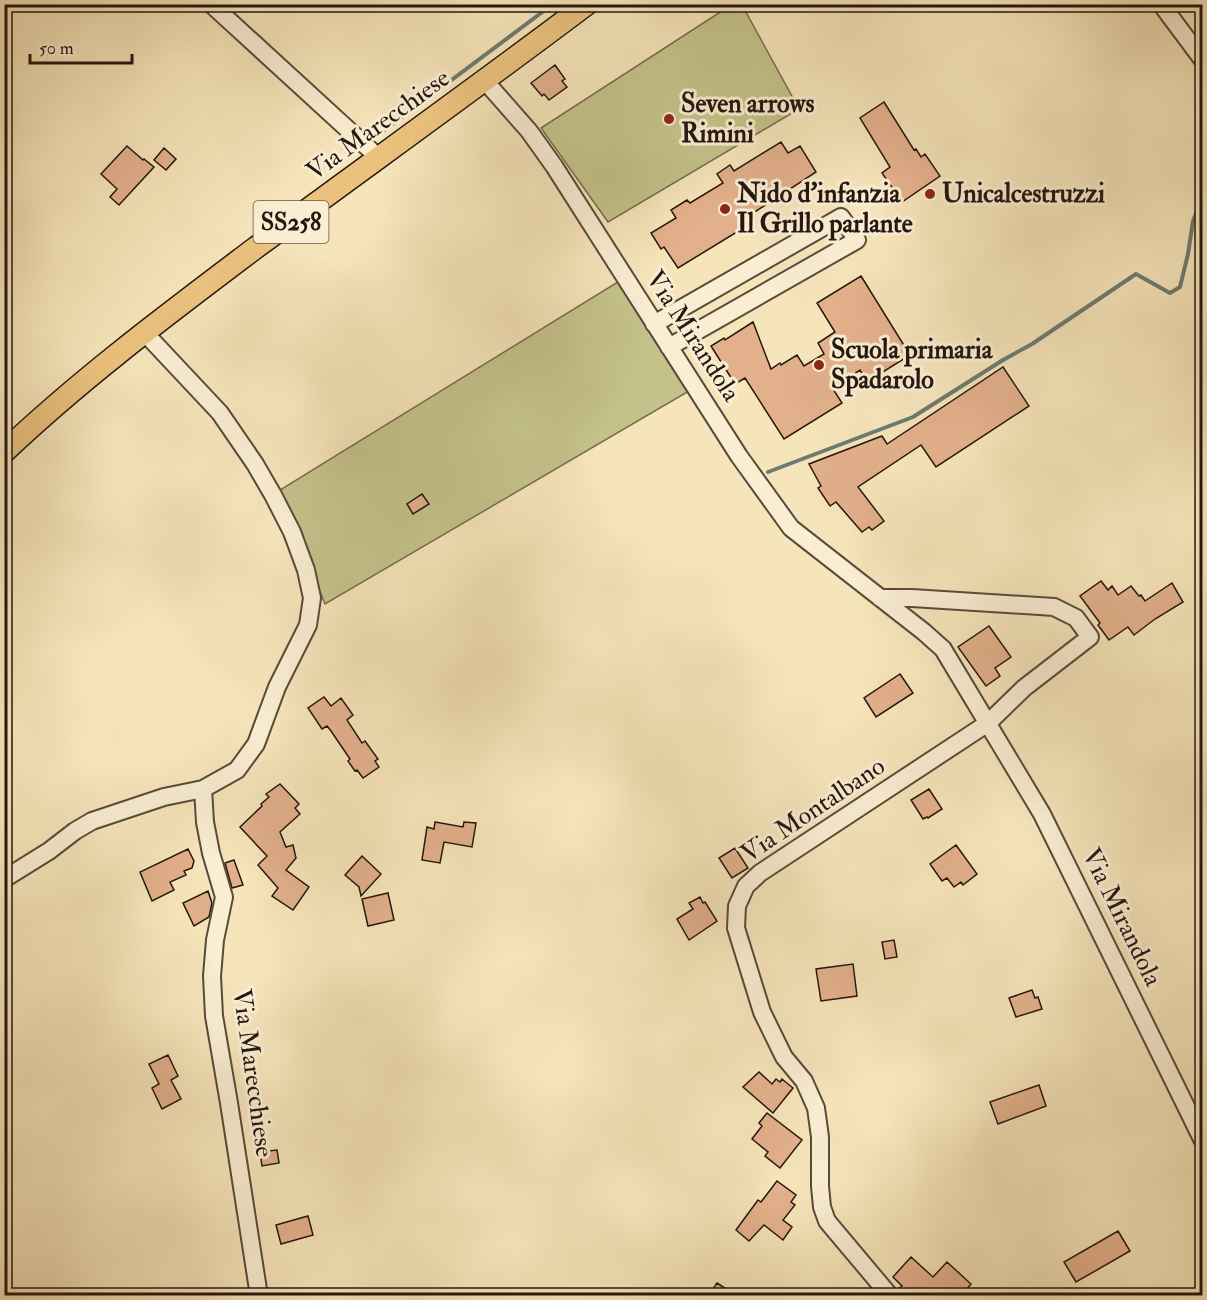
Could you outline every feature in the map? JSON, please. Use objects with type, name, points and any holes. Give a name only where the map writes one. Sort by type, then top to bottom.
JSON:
[{"type":"main road","name":"Via Marecchiese","points":[[4,452],[40,418],[144,332],[587,4]]},
{"type":"street","points":[[212,4],[378,157]]},
{"type":"street","points":[[1161,4],[1203,59]]},
{"type":"street","name":"Via Mirandola","points":[[485,81],[529,130],[739,456],[790,528],[943,649],[1042,814],[1203,1138]]},
{"type":"street","points":[[654,324],[841,217],[857,240],[669,346]]},
{"type":"street","points":[[4,879],[92,821],[164,797],[203,789],[237,770],[255,744],[277,687],[308,625],[312,598],[306,570],[292,532],[273,495],[220,413],[144,332]]},
{"type":"street","points":[[880,598],[912,598],[1054,608],[1076,618],[1090,637],[1024,688],[988,723]]},
{"type":"street","name":"Via Montalbano","points":[[891,1296],[827,1221],[822,1207],[820,1137],[816,1108],[804,1081],[784,1057],[762,1012],[736,928],[737,906],[746,886],[760,873],[988,723]]},
{"type":"street","name":"Via Marecchiese","points":[[203,789],[205,822],[211,853],[224,897],[215,940],[212,976],[214,1016],[230,1103],[259,1296]]},
{"type":"shaded area","name":"Seven arrows Rimini","points":[[731,5],[742,5],[799,109],[608,222],[541,128]]},
{"type":"shaded area","points":[[621,280],[689,391],[325,604],[280,490]]},
{"type":"building","points":[[555,65],[565,79],[562,81],[567,87],[549,100],[544,94],[542,96],[531,83]]},
{"type":"building","points":[[884,102],[914,150],[916,149],[921,157],[925,154],[940,176],[902,202],[882,173],[890,167],[860,118]]},
{"type":"building","points":[[781,142],[788,153],[800,146],[816,172],[741,221],[745,227],[678,268],[664,247],[661,249],[651,233],[676,218],[671,210],[687,200],[690,203],[723,183],[717,174],[730,165],[734,171]]},
{"type":"building","points":[[127,146],[154,167],[119,205],[110,197],[117,189],[101,174]]},
{"type":"building","points":[[164,148],[176,159],[166,170],[154,160]]},
{"type":"building","points":[[861,276],[910,355],[867,382],[860,370],[840,383],[833,389],[842,403],[784,439],[745,378],[735,384],[711,346],[753,322],[771,369],[797,355],[804,366],[824,354],[818,343],[835,332],[817,303]]},
{"type":"building","points":[[1003,367],[1029,406],[936,467],[921,445],[858,487],[884,521],[872,530],[869,527],[862,532],[836,502],[830,506],[818,488],[821,486],[809,464],[882,436],[887,444]]},
{"type":"building","points":[[422,494],[429,504],[413,514],[407,504]]},
{"type":"building","points":[[1101,581],[1108,590],[1112,586],[1118,595],[1131,586],[1145,601],[1172,583],[1183,602],[1134,635],[1128,627],[1109,640],[1098,625],[1100,623],[1080,596]]},
{"type":"building","points":[[989,626],[1011,657],[995,668],[1000,676],[986,686],[958,647]]},
{"type":"building","points":[[900,674],[913,693],[876,717],[864,698]]},
{"type":"building","points":[[324,697],[331,706],[341,698],[353,715],[347,720],[362,743],[365,741],[378,759],[375,761],[379,767],[363,778],[348,761],[350,759],[331,731],[327,726],[322,729],[308,708]]},
{"type":"building","points":[[280,784],[299,804],[295,808],[300,814],[280,832],[286,847],[293,845],[296,858],[286,870],[309,887],[293,910],[272,896],[278,888],[258,865],[267,856],[240,827],[262,806],[261,804],[269,797],[266,794]]},
{"type":"building","points":[[929,789],[942,809],[923,819],[911,800]]},
{"type":"building","points":[[435,822],[463,827],[464,822],[476,823],[472,847],[444,842],[440,863],[422,860],[427,827],[434,829]]},
{"type":"building","points":[[956,845],[977,874],[963,885],[961,882],[954,887],[947,878],[942,881],[930,864]]},
{"type":"building","points":[[735,848],[748,868],[732,878],[719,858]]},
{"type":"building","points":[[188,849],[194,861],[192,868],[184,871],[186,875],[170,882],[174,890],[152,901],[140,872]]},
{"type":"building","points":[[362,856],[381,874],[361,896],[359,887],[345,875]]},
{"type":"building","points":[[234,860],[243,885],[232,888],[225,863]]},
{"type":"building","points":[[208,891],[212,903],[209,917],[194,926],[183,903]]},
{"type":"building","points":[[388,893],[394,920],[368,926],[362,899]]},
{"type":"building","points":[[700,897],[717,921],[689,940],[677,919],[693,909],[689,903]]},
{"type":"building","points":[[894,940],[897,957],[885,959],[882,942]]},
{"type":"building","points":[[853,964],[857,996],[821,1001],[816,969]]},
{"type":"building","points":[[1032,990],[1035,998],[1038,997],[1042,1009],[1016,1017],[1009,998]]},
{"type":"building","points":[[168,1055],[178,1076],[171,1080],[181,1099],[162,1109],[152,1088],[159,1084],[149,1064]]},
{"type":"building","points":[[759,1072],[772,1084],[776,1079],[780,1082],[782,1079],[793,1088],[773,1113],[743,1087]]},
{"type":"building","points":[[1039,1085],[1046,1106],[998,1124],[990,1102]]},
{"type":"building","points":[[767,1113],[802,1140],[780,1168],[765,1156],[768,1152],[752,1139],[762,1126],[759,1123]]},
{"type":"building","points":[[277,1150],[279,1163],[262,1166],[260,1152]]},
{"type":"building","points":[[777,1181],[796,1195],[791,1202],[795,1205],[783,1220],[792,1227],[783,1240],[764,1225],[749,1241],[736,1230],[758,1200],[761,1202]]},
{"type":"building","points":[[308,1216],[313,1235],[281,1244],[276,1225]]},
{"type":"building","points":[[1118,1231],[1130,1251],[1076,1282],[1064,1262]]},
{"type":"building","points":[[911,1257],[933,1277],[947,1262],[971,1284],[961,1296],[904,1296],[898,1289],[902,1286],[893,1277]]},
{"type":"building","points":[[717,1283],[737,1296],[708,1296]]},
{"type":"waterway","points":[[374,138],[553,4]]},
{"type":"waterway","points":[[768,472],[913,417],[1032,344],[1136,274],[1170,293],[1180,287],[1193,221],[1202,198]]},
{"type":"place","name":"Seven arrows Rimini","points":[[669,119]]},
{"type":"place","name":"Unicalcestruzzi","points":[[930,194]]},
{"type":"place","name":"Nido d'infanzia Il Grillo parlante","points":[[725,209]]},
{"type":"place","name":"Scuola primaria Spadarolo","points":[[819,365]]}]
